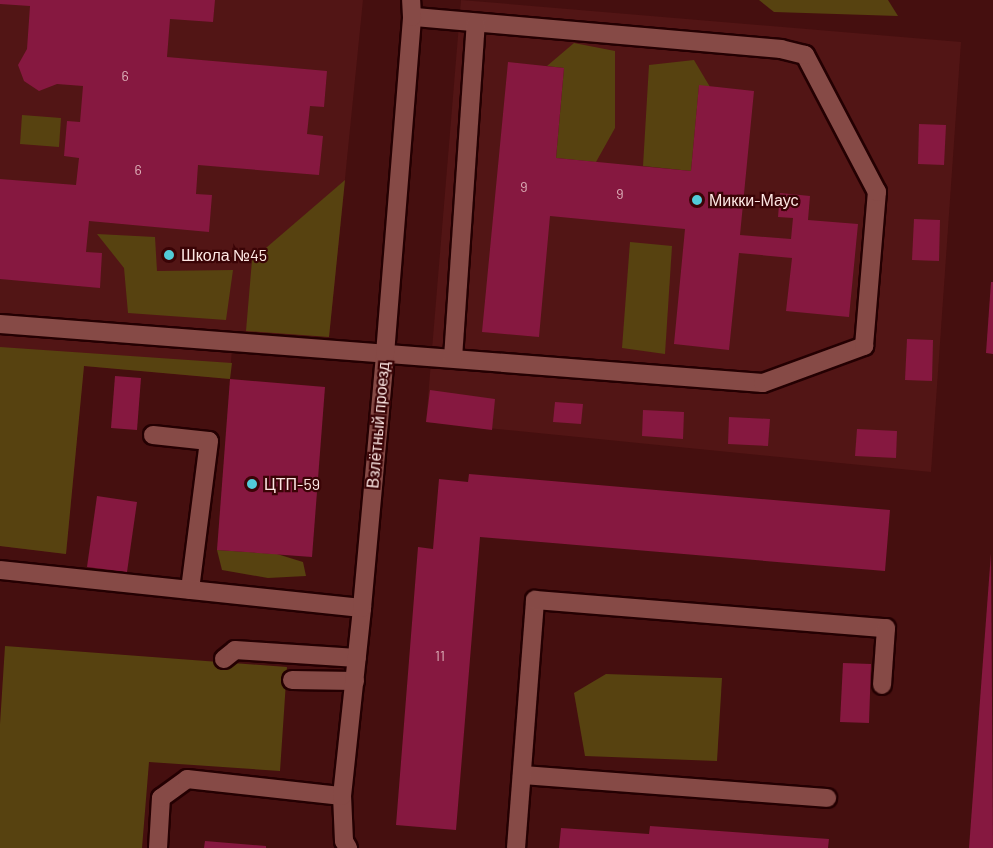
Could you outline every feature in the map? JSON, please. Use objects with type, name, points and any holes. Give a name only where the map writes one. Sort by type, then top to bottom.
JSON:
[{"type":"street","points":[[0,324],[763,383],[864,346],[877,192],[805,56],[781,49],[477,24],[412,8]]},
{"type":"street","name":"Взлётный проезд","points":[[348,848],[344,841],[342,796],[355,681],[385,354],[412,8]]},
{"type":"street","points":[[453,358],[477,24]]},
{"type":"street","points":[[153,435],[209,441],[190,590]]},
{"type":"street","points":[[0,570],[362,608]]},
{"type":"street","points":[[516,848],[536,600],[886,628],[882,685]]},
{"type":"street","points":[[224,659],[235,650],[357,658]]},
{"type":"street","points":[[292,680],[355,681]]},
{"type":"street","points":[[522,775],[827,798]]},
{"type":"street","points":[[158,848],[161,798],[187,779],[342,796]]},
{"type":"shaded area","name":"Школа №45","points":[[0,0],[363,0],[329,337],[233,331],[230,379],[84,366],[66,554],[0,546]]},
{"type":"shaded area","name":"Микки-Маус","points":[[461,0],[961,42],[931,472],[426,422]]},
{"type":"shaded area","points":[[759,0],[888,0],[898,16],[774,12]]},
{"type":"shaded area","points":[[574,43],[615,51],[615,128],[596,162],[556,158],[564,68],[547,66]]},
{"type":"shaded area","points":[[694,60],[710,87],[699,86],[691,171],[643,166],[649,65]]},
{"type":"shaded area","points":[[22,115],[61,118],[59,147],[20,144]]},
{"type":"shaded area","points":[[345,180],[329,337],[246,331],[252,260]]},
{"type":"shaded area","points":[[97,234],[155,237],[157,271],[233,270],[226,320],[128,313],[124,268]]},
{"type":"shaded area","points":[[630,242],[672,246],[665,354],[622,348]]},
{"type":"shaded area","points":[[0,347],[232,363],[230,379],[84,366],[66,554],[0,546]]},
{"type":"shaded area","points":[[217,550],[277,554],[303,562],[306,576],[268,578],[222,570]]},
{"type":"shaded area","points":[[5,646],[287,667],[280,771],[149,762],[142,848],[0,848],[0,724]]},
{"type":"shaded area","points":[[606,674],[722,678],[717,761],[585,756],[574,693]]},
{"type":"building","points":[[0,0],[215,0],[213,22],[170,19],[167,57],[327,71],[324,107],[310,106],[307,134],[323,136],[319,175],[198,165],[196,194],[212,195],[209,232],[89,221],[86,252],[102,253],[100,288],[0,279],[0,179],[76,185],[79,158],[64,156],[67,121],[80,122],[83,86],[57,84],[39,91],[24,81],[18,65],[27,49],[30,6],[0,4]]},
{"type":"building","points":[[508,62],[564,68],[556,158],[691,171],[699,85],[754,91],[740,235],[791,239],[793,218],[778,217],[780,193],[810,196],[808,220],[858,224],[849,317],[786,311],[792,258],[739,253],[729,350],[674,344],[685,229],[550,216],[539,337],[482,332]]},
{"type":"building","points":[[919,124],[946,125],[944,165],[918,164]]},
{"type":"building","points":[[914,219],[940,220],[939,261],[912,260]]},
{"type":"building","points":[[991,282],[993,282],[993,354],[986,353]]},
{"type":"building","points":[[907,339],[933,340],[932,381],[905,380]]},
{"type":"building","points":[[115,376],[141,378],[137,430],[111,428]]},
{"type":"building","points":[[230,379],[325,387],[312,557],[217,550]]},
{"type":"building","points":[[430,390],[495,399],[492,430],[426,422]]},
{"type":"building","points":[[555,402],[583,404],[581,424],[553,422]]},
{"type":"building","points":[[643,410],[684,412],[683,439],[642,436]]},
{"type":"building","points":[[729,417],[770,419],[768,446],[728,444]]},
{"type":"building","points":[[857,429],[897,431],[896,458],[855,456]]},
{"type":"building","points":[[469,474],[890,510],[885,571],[480,537],[456,830],[396,825],[418,547],[433,549],[439,479],[468,482]]},
{"type":"building","points":[[97,496],[137,502],[127,572],[87,567]]},
{"type":"building","points":[[991,553],[993,848],[969,848]]},
{"type":"building","points":[[843,663],[871,664],[869,723],[840,722]]},
{"type":"building","points":[[650,826],[829,839],[828,848],[559,848],[561,828],[649,834]]},
{"type":"building","points":[[205,841],[266,846],[266,848],[204,848]]},
{"type":"place","name":"Микки-Маус","points":[[697,200]]},
{"type":"place","name":"Школа №45","points":[[169,255]]},
{"type":"place","name":"ЦТП-59","points":[[252,484]]}]
